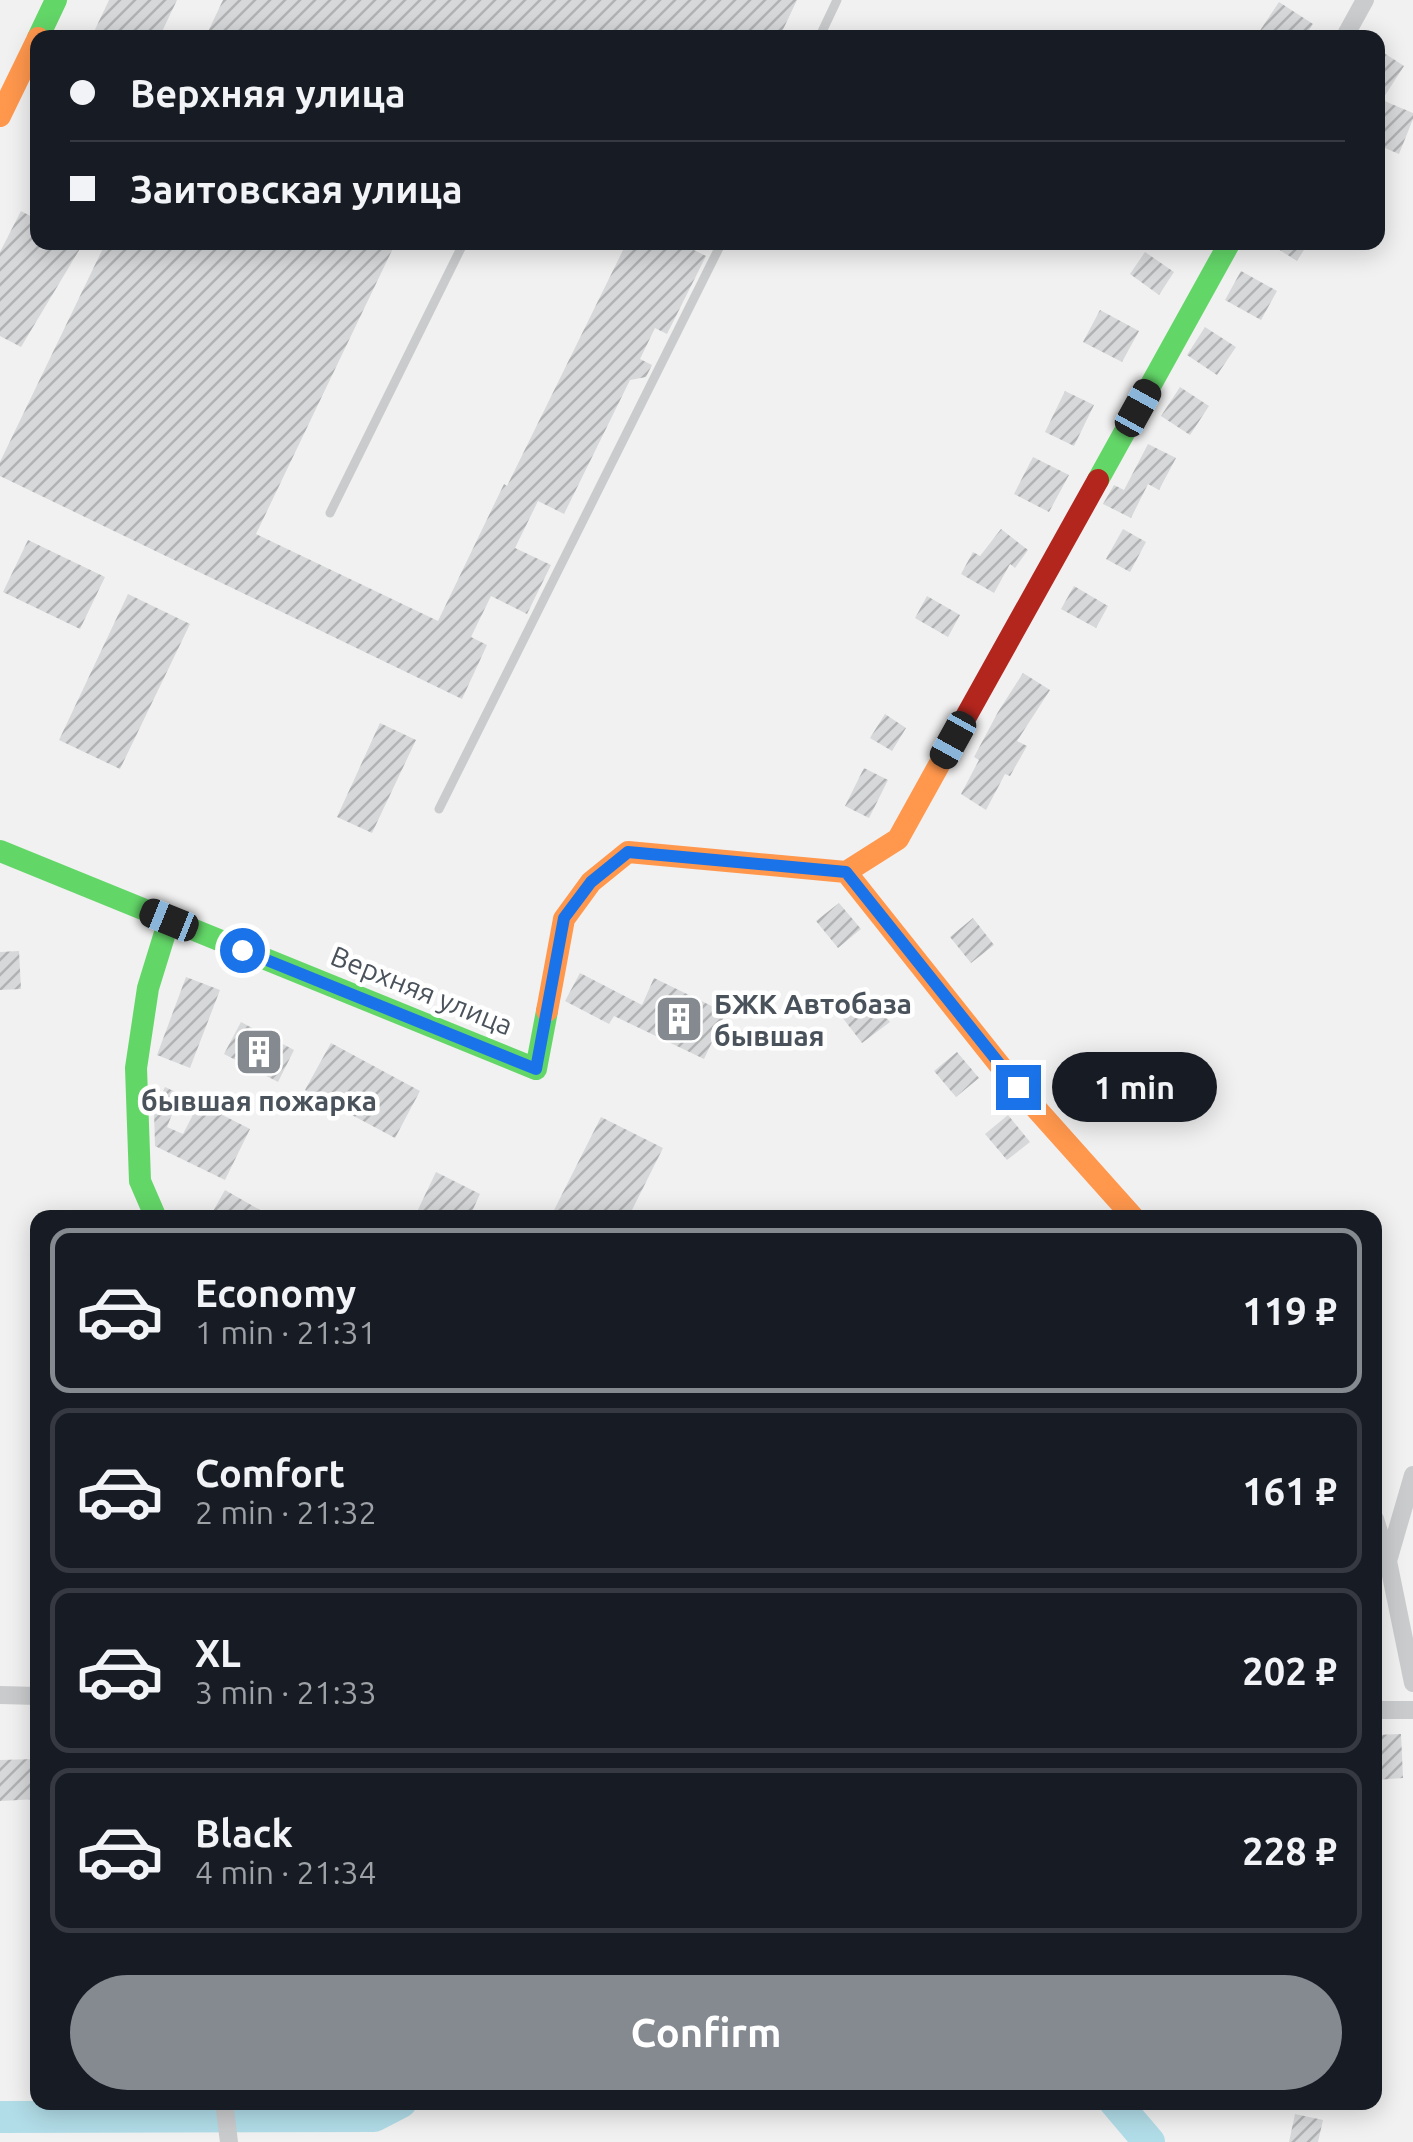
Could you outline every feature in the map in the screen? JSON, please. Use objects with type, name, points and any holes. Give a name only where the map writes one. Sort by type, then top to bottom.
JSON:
[{"type":"street","points":[[42,30],[56,0]]},
{"type":"street","points":[[1348,30],[1365,0]]},
{"type":"street","points":[[0,116],[30,54]]},
{"type":"street","points":[[1127,1210],[1018,1087],[846,872],[898,839],[1226,250]]},
{"type":"street","name":"Верхняя улица","points":[[0,851],[536,1069],[564,918],[591,882],[628,852],[846,872]]},
{"type":"street","points":[[153,1210],[140,1181],[136,1068],[148,988],[169,920]]},
{"type":"street","points":[[1388,1561],[1413,1475]]},
{"type":"street","points":[[1382,1542],[1413,1683]]},
{"type":"street","points":[[0,1695],[30,1696]]},
{"type":"street","points":[[1382,1710],[1413,1710]]},
{"type":"street","points":[[225,2110],[229,2142]]},
{"type":"lane","points":[[823,30],[837,0]]},
{"type":"lane","points":[[330,513],[460,250]]},
{"type":"lane","points":[[439,810],[718,250]]},
{"type":"building","points":[[109,0],[177,0],[163,30],[95,30]]},
{"type":"building","points":[[223,0],[797,0],[783,30],[209,30]]},
{"type":"building","points":[[1279,2],[1313,24],[1309,30],[1260,30]]},
{"type":"building","points":[[1385,54],[1404,66],[1385,95]]},
{"type":"building","points":[[1385,101],[1413,113],[1399,154],[1385,148]]},
{"type":"building","points":[[21,211],[30,216],[30,250],[79,250],[21,347],[0,336],[0,252]]},
{"type":"building","points":[[102,250],[392,250],[256,534],[438,621],[623,250],[694,250],[706,256],[667,334],[655,328],[640,359],[652,365],[646,377],[630,380],[564,514],[538,501],[515,548],[551,565],[527,614],[491,596],[471,637],[487,645],[462,699],[0,476],[0,462]]},
{"type":"building","points":[[1280,250],[1304,250],[1297,261]]},
{"type":"building","points":[[1145,252],[1174,272],[1159,295],[1130,274]]},
{"type":"building","points":[[1241,271],[1277,291],[1261,320],[1225,300]]},
{"type":"building","points":[[1100,310],[1139,331],[1122,362],[1083,342]]},
{"type":"building","points":[[1205,327],[1236,347],[1217,375],[1187,355]]},
{"type":"building","points":[[1180,387],[1209,406],[1190,435],[1161,416]]},
{"type":"building","points":[[1065,391],[1094,405],[1074,446],[1045,432]]},
{"type":"building","points":[[1148,444],[1176,458],[1159,490],[1148,484],[1131,518],[1103,504],[1114,485],[1124,490]]},
{"type":"building","points":[[1033,457],[1069,475],[1049,512],[1014,494]]},
{"type":"building","points":[[1001,529],[1028,550],[1015,568],[1010,564],[994,593],[961,574],[973,552],[980,556]]},
{"type":"building","points":[[1123,529],[1146,542],[1130,572],[1106,559]]},
{"type":"building","points":[[28,540],[105,577],[80,629],[3,592]]},
{"type":"building","points":[[1074,586],[1108,606],[1096,628],[1061,609]]},
{"type":"building","points":[[128,594],[190,624],[120,769],[59,740]]},
{"type":"building","points":[[927,596],[960,615],[948,637],[915,618]]},
{"type":"building","points":[[1023,673],[1050,690],[1017,741],[1027,746],[1010,776],[1005,774],[986,810],[961,794],[979,760],[974,757]]},
{"type":"building","points":[[885,714],[906,728],[892,751],[870,738]]},
{"type":"building","points":[[380,723],[416,740],[372,833],[337,817]]},
{"type":"building","points":[[864,768],[888,780],[869,818],[845,806]]},
{"type":"building","points":[[839,903],[861,929],[838,948],[816,921]]},
{"type":"building","points":[[973,918],[994,945],[971,963],[950,937]]},
{"type":"building","points":[[19,951],[21,989],[0,990],[0,952]]},
{"type":"building","name":"БЖК Автобаза бывшая","points":[[580,973],[642,1005],[654,978],[726,1013],[704,1059],[614,1016],[609,1024],[565,1001]]},
{"type":"building","points":[[186,977],[220,990],[190,1068],[157,1055]]},
{"type":"building","points":[[869,996],[890,1022],[862,1043],[842,1017]]},
{"type":"building","name":"бывшая пожарка","points":[[241,1022],[294,1050],[278,1082],[224,1054]]},
{"type":"building","points":[[331,1043],[420,1091],[395,1138],[305,1090]]},
{"type":"building","points":[[957,1052],[979,1078],[956,1097],[934,1071]]},
{"type":"building","points":[[165,1087],[180,1094],[167,1127],[183,1134],[199,1103],[250,1129],[225,1180],[155,1146],[154,1110]]},
{"type":"building","points":[[1008,1115],[1030,1142],[1007,1160],[985,1134]]},
{"type":"building","points":[[601,1117],[663,1148],[632,1210],[554,1210]]},
{"type":"building","points":[[436,1172],[480,1194],[473,1210],[418,1210]]},
{"type":"building","points":[[225,1190],[260,1210],[214,1210]]},
{"type":"building","points":[[1401,1734],[1403,1778],[1382,1780],[1382,1735]]},
{"type":"building","points":[[30,1759],[30,1799],[0,1801],[0,1760]]},
{"type":"building","points":[[1295,2114],[1323,2120],[1318,2142],[1289,2142]]},
{"type":"waterway","points":[[0,2117],[374,2116],[386,2110]]},
{"type":"waterway","points":[[1122,2110],[1149,2142]]},
{"type":"traffic: fast","points":[[42,30],[56,0]]},
{"type":"traffic: fast","points":[[1098,480],[1226,250]]},
{"type":"traffic: fast","points":[[0,851],[536,1069],[547,1011]]},
{"type":"traffic: fast","points":[[153,1210],[140,1181],[136,1068],[148,988],[169,920]]},
{"type":"traffic: slow","points":[[0,116],[30,54]]},
{"type":"traffic: slow","points":[[547,1011],[564,919],[591,882],[628,852],[846,872],[898,839],[944,756]]},
{"type":"traffic: slow","points":[[846,872],[1017,1087],[1127,1210]]},
{"type":"traffic: jam","points":[[944,756],[1098,480]]},
{"type":"place","name":"БЖК Автобаза бывшая","points":[[679,1019]]},
{"type":"place","name":"бывшая пожарка","points":[[259,1052]]},
{"type":"route","points":[[242,950],[536,1069],[564,918],[591,882],[628,852],[846,872],[1018,1087]]}]
